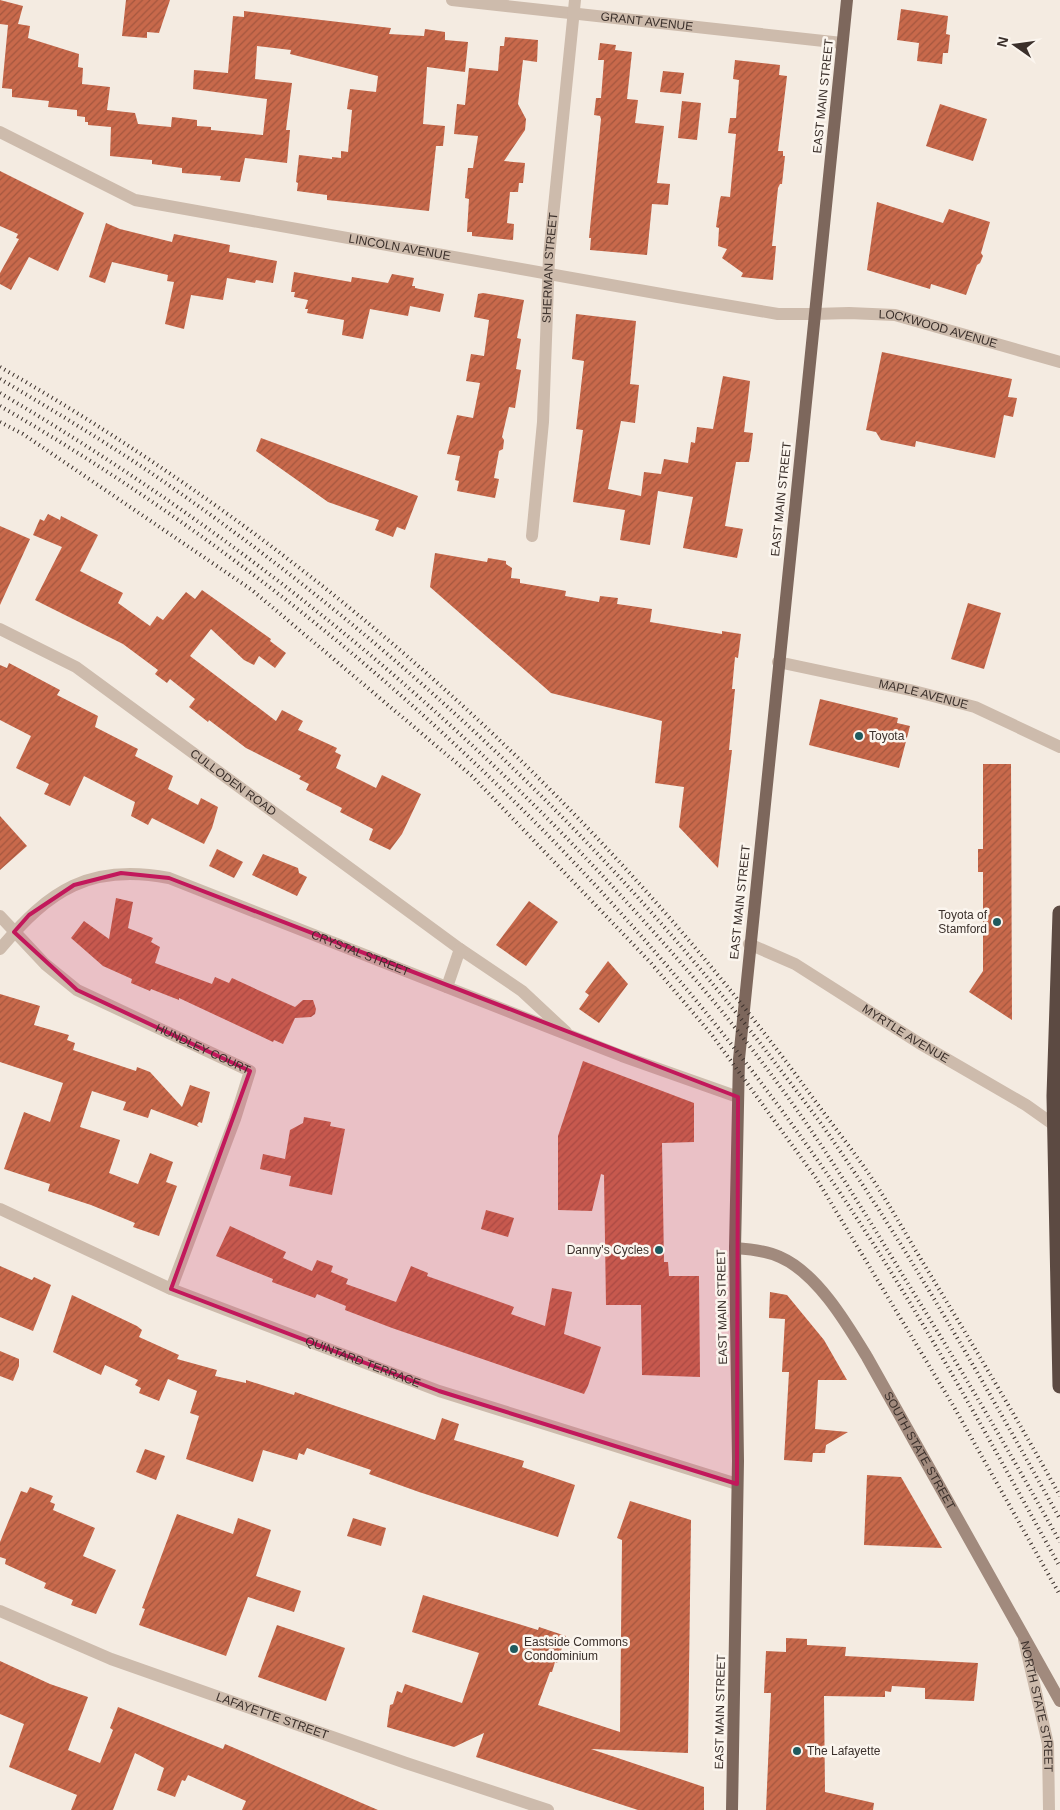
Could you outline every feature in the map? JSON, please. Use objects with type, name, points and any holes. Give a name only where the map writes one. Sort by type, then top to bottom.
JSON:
[{"type":"highway","points":[[1060,913],[1056,998],[1054,1131],[1060,1386]]},
{"type":"main road","name":"EAST MAIN STREET","points":[[732,1810],[737,1484],[736,1248],[740,1049],[749,944],[846,0]]},
{"type":"main road","name":"SOUTH STATE STREET","points":[[736,1248],[753,1249],[780,1257],[796,1266],[836,1310],[867,1357],[1060,1701]]},
{"type":"street","name":"GRANT AVENUE","points":[[452,0],[575,6],[842,43]]},
{"type":"street","name":"SHERMAN STREET","points":[[532,536],[543,422],[549,256],[575,6]]},
{"type":"street","name":"LINCOLN AVENUE","points":[[0,132],[135,200],[765,312],[814,314]]},
{"type":"street","name":"LOCKWOOD AVENUE","points":[[814,314],[895,315],[1060,362]]},
{"type":"street","name":"CULLODEN ROAD","points":[[0,628],[76,667],[460,949],[522,991],[566,1032]]},
{"type":"street","name":"MAPLE AVENUE","points":[[778,662],[910,690],[975,707],[1060,748]]},
{"type":"street","name":"CRYSTAL STREET","points":[[0,949],[29,915],[74,885],[98,877],[122,873],[146,874],[169,878],[631,1059],[738,1097]]},
{"type":"street","points":[[0,916],[14,932]]},
{"type":"street","name":"HUNDLEY COURT","points":[[14,932],[45,964],[77,990],[250,1071],[235,1119],[171,1289]]},
{"type":"street","name":"MYRTLE AVENUE","points":[[749,944],[795,964],[919,1043],[1026,1105],[1060,1129]]},
{"type":"street","points":[[447,988],[460,949]]},
{"type":"street","name":"QUINTARD TERRACE","points":[[0,1209],[171,1289],[439,1391],[737,1484]]},
{"type":"street","name":"LAFAYETTE STREET","points":[[0,1611],[112,1659],[406,1763],[548,1810]]},
{"type":"street","name":"NORTH STATE STREET","points":[[1022,1632],[1048,1744],[1049,1810]]},
{"type":"highlighted area","points":[[121,873],[169,878],[738,1097],[737,1484],[439,1391],[171,1289],[250,1071],[77,990],[14,932],[29,915],[74,885]]},
{"type":"building","points":[[0,0],[23,6],[18,24],[30,26],[28,38],[79,54],[78,67],[83,68],[82,84],[110,87],[107,110],[135,113],[138,124],[171,127],[172,117],[197,120],[197,126],[211,127],[211,130],[263,135],[267,99],[193,89],[194,70],[228,73],[233,16],[244,17],[244,11],[391,28],[389,34],[424,36],[425,29],[445,32],[445,40],[468,42],[465,72],[427,67],[423,124],[445,126],[443,146],[436,146],[429,211],[327,200],[327,195],[297,191],[299,155],[332,159],[332,157],[341,158],[341,151],[348,152],[352,110],[347,109],[350,89],[376,92],[378,76],[290,54],[291,50],[257,46],[255,79],[292,83],[286,130],[290,130],[287,163],[245,158],[240,182],[220,180],[221,176],[182,173],[182,168],[152,164],[152,160],[110,156],[111,127],[88,125],[88,122],[85,122],[85,117],[77,116],[77,110],[48,107],[49,101],[12,97],[12,89],[2,88],[8,25],[0,24]]},
{"type":"building","points":[[126,0],[170,0],[159,33],[147,32],[147,38],[122,36]]},
{"type":"building","points":[[901,9],[948,16],[946,34],[950,35],[948,53],[943,53],[942,64],[917,61],[919,43],[897,40]]},
{"type":"building","points":[[505,37],[538,40],[537,62],[523,60],[518,104],[526,119],[525,130],[504,161],[525,163],[523,183],[519,183],[518,192],[510,192],[507,223],[514,224],[513,240],[472,236],[472,232],[467,232],[469,199],[465,198],[468,168],[473,168],[478,136],[454,134],[457,104],[465,105],[469,68],[498,71],[500,46],[504,46]]},
{"type":"building","points":[[600,43],[616,45],[615,50],[632,52],[627,99],[638,100],[635,123],[664,126],[657,183],[670,184],[668,205],[652,204],[647,255],[590,250],[591,238],[589,238],[601,119],[600,116],[594,115],[596,98],[601,98],[604,60],[598,60]]},
{"type":"building","points":[[735,60],[780,65],[779,75],[787,76],[778,151],[783,151],[783,156],[785,156],[782,184],[778,188],[772,246],[776,246],[773,280],[741,277],[743,273],[722,258],[727,249],[718,246],[719,228],[716,227],[720,199],[721,196],[730,197],[736,134],[728,133],[730,118],[736,118],[739,80],[733,79]]},
{"type":"building","points":[[663,71],[684,73],[681,94],[660,92]]},
{"type":"building","points":[[682,101],[701,103],[697,140],[678,138]]},
{"type":"building","points":[[940,104],[987,119],[973,161],[926,146]]},
{"type":"building","points":[[0,171],[84,213],[58,271],[29,257],[11,290],[0,284],[0,273],[19,239],[16,238],[18,234],[0,226]]},
{"type":"building","points":[[877,202],[943,223],[949,209],[990,222],[981,253],[983,256],[977,265],[966,295],[931,284],[930,289],[867,270]]},
{"type":"building","points":[[106,223],[120,229],[172,242],[174,234],[230,245],[229,252],[277,261],[273,283],[256,280],[255,283],[227,278],[223,300],[191,295],[184,329],[165,324],[174,282],[167,281],[168,275],[112,262],[105,283],[89,277]]},
{"type":"building","points":[[294,272],[351,282],[352,277],[388,283],[392,274],[414,278],[412,286],[415,286],[415,288],[444,294],[440,312],[410,306],[408,316],[370,309],[363,339],[342,335],[344,320],[307,313],[308,309],[305,309],[308,300],[294,297],[295,292],[291,292]]},
{"type":"building","points":[[483,293],[524,300],[517,338],[521,339],[516,369],[521,370],[515,408],[509,407],[502,437],[504,440],[503,449],[499,451],[494,478],[499,479],[495,498],[457,491],[459,481],[455,480],[460,456],[447,454],[457,415],[473,418],[480,383],[466,381],[471,354],[484,356],[489,320],[474,317],[478,294]]},
{"type":"building","points":[[576,314],[636,321],[630,384],[639,385],[635,423],[621,421],[608,489],[641,496],[644,472],[661,474],[664,459],[688,463],[691,442],[695,443],[697,427],[713,429],[723,376],[750,381],[744,432],[753,433],[749,462],[736,462],[725,526],[743,529],[737,558],[683,548],[693,497],[658,491],[650,545],[620,540],[625,510],[573,502],[583,430],[576,429],[584,361],[572,359]]},
{"type":"building","points":[[882,352],[1012,379],[1008,397],[1017,398],[1013,417],[1004,415],[995,458],[916,441],[915,447],[881,440],[876,432],[866,430]]},
{"type":"building","points":[[261,438],[418,496],[405,530],[397,527],[393,537],[375,530],[379,520],[328,502],[256,451]]},
{"type":"building","points":[[48,514],[60,520],[61,516],[98,535],[80,571],[123,593],[118,603],[150,626],[157,616],[163,620],[186,592],[195,599],[202,590],[271,639],[270,641],[286,653],[275,668],[259,656],[254,665],[244,660],[211,629],[190,656],[276,721],[282,710],[303,721],[298,730],[337,748],[335,752],[341,755],[336,768],[376,788],[382,775],[421,794],[402,834],[390,850],[369,840],[373,829],[340,812],[342,808],[306,790],[309,784],[299,779],[301,776],[246,748],[209,720],[208,722],[189,707],[195,699],[170,679],[167,683],[155,674],[158,670],[123,644],[35,600],[62,547],[33,535],[40,519],[44,521]]},
{"type":"building","points":[[0,526],[30,539],[0,605]]},
{"type":"building","points":[[435,553],[487,562],[488,558],[506,561],[506,564],[512,568],[511,578],[520,579],[520,583],[566,591],[565,596],[599,602],[600,596],[618,598],[617,604],[652,609],[650,622],[722,634],[722,631],[741,634],[738,658],[735,657],[732,689],[735,689],[729,750],[732,750],[718,868],[679,827],[684,787],[655,783],[662,721],[551,693],[430,587]]},
{"type":"building","points":[[968,603],[1001,613],[984,669],[951,659]]},
{"type":"building","points":[[9,663],[60,690],[57,695],[98,716],[95,727],[138,749],[135,756],[173,776],[168,789],[198,805],[201,798],[218,807],[212,828],[204,844],[152,818],[148,825],[131,816],[135,802],[84,776],[70,806],[44,794],[49,784],[16,768],[31,736],[0,720],[0,665],[7,668]]},
{"type":"building","name":"Toyota","points":[[820,699],[898,718],[897,723],[910,726],[899,768],[809,745]]},
{"type":"building","name":"Toyota of Stamford","points":[[983,764],[1011,764],[1012,1020],[969,992],[983,971],[983,872],[978,872],[978,849],[983,849]]},
{"type":"building","points":[[0,816],[27,846],[0,870]]},
{"type":"building","points":[[217,849],[243,862],[234,878],[209,866]]},
{"type":"building","points":[[263,854],[298,868],[299,873],[307,877],[297,896],[252,875]]},
{"type":"building","points":[[116,898],[133,902],[128,928],[153,938],[151,942],[160,947],[155,963],[212,984],[215,977],[229,983],[232,978],[295,1007],[303,1000],[313,1000],[316,1009],[315,1014],[311,1017],[295,1018],[283,1044],[274,1040],[273,1042],[179,998],[179,1000],[131,983],[132,979],[103,966],[71,938],[84,921],[109,939]]},
{"type":"building","points":[[529,901],[558,922],[526,966],[496,945]]},
{"type":"building","points":[[608,961],[628,984],[599,1023],[579,1009],[589,995],[585,992]]},
{"type":"building","points":[[0,994],[40,1006],[34,1025],[69,1035],[67,1040],[75,1043],[73,1050],[136,1071],[137,1067],[150,1072],[182,1107],[190,1085],[210,1092],[202,1123],[199,1122],[197,1125],[199,1127],[151,1109],[148,1118],[123,1110],[126,1102],[92,1091],[80,1127],[120,1140],[109,1173],[138,1184],[150,1153],[173,1162],[166,1182],[177,1186],[159,1236],[133,1227],[135,1223],[91,1205],[48,1191],[50,1184],[4,1169],[24,1112],[50,1122],[63,1083],[0,1062]]},
{"type":"building","points":[[583,1061],[694,1103],[694,1142],[662,1143],[664,1262],[668,1262],[669,1276],[699,1276],[700,1377],[642,1375],[641,1305],[606,1305],[604,1175],[601,1174],[592,1211],[558,1210],[558,1136]]},
{"type":"building","points":[[304,1117],[331,1122],[330,1126],[345,1129],[332,1195],[289,1186],[291,1176],[260,1169],[263,1154],[285,1159],[290,1130],[303,1123]]},
{"type":"building","points":[[486,1210],[514,1218],[508,1237],[481,1229]]},
{"type":"building","points":[[230,1226],[286,1252],[283,1258],[312,1271],[317,1260],[333,1266],[331,1272],[348,1279],[346,1284],[396,1302],[411,1266],[428,1273],[427,1276],[514,1307],[511,1314],[545,1326],[552,1288],[572,1292],[564,1334],[601,1347],[588,1386],[584,1394],[392,1328],[345,1310],[346,1306],[317,1294],[315,1298],[272,1282],[273,1279],[216,1256]]},
{"type":"building","points":[[0,1266],[32,1280],[34,1277],[51,1285],[33,1331],[0,1317]]},
{"type":"building","points":[[770,1292],[787,1295],[824,1340],[847,1380],[818,1380],[815,1429],[848,1432],[826,1445],[825,1453],[813,1453],[812,1462],[784,1460],[789,1372],[782,1372],[785,1319],[769,1318]]},
{"type":"building","points":[[72,1295],[137,1326],[142,1330],[139,1337],[179,1355],[177,1359],[217,1370],[215,1376],[246,1383],[246,1380],[294,1395],[295,1392],[435,1440],[442,1418],[459,1424],[454,1440],[524,1461],[522,1467],[575,1485],[558,1537],[419,1492],[369,1474],[371,1470],[307,1448],[304,1455],[299,1453],[297,1460],[263,1450],[253,1482],[186,1459],[199,1416],[190,1413],[197,1391],[168,1379],[159,1401],[139,1393],[141,1388],[135,1385],[138,1380],[105,1365],[101,1375],[53,1352]]},
{"type":"building","points":[[0,1351],[19,1359],[19,1366],[13,1381],[0,1376]]},
{"type":"building","points":[[145,1449],[165,1456],[156,1480],[136,1472]]},
{"type":"building","points":[[867,1475],[901,1477],[942,1548],[864,1545]]},
{"type":"building","points":[[30,1487],[53,1496],[50,1502],[55,1504],[53,1510],[95,1528],[83,1556],[116,1570],[96,1614],[71,1605],[73,1600],[44,1588],[46,1583],[5,1564],[6,1559],[0,1557],[0,1542],[21,1491],[27,1493]]},
{"type":"building","name":"Eastside Commons Condominium","points":[[630,1501],[691,1520],[688,1753],[591,1749],[704,1787],[704,1810],[638,1810],[476,1757],[484,1733],[454,1747],[387,1727],[390,1705],[393,1704],[397,1691],[402,1693],[405,1684],[462,1703],[479,1653],[412,1632],[423,1595],[538,1630],[539,1627],[566,1636],[557,1663],[555,1662],[552,1672],[550,1672],[538,1705],[620,1732],[622,1540],[617,1538]]},
{"type":"building","points":[[177,1514],[233,1534],[238,1518],[271,1530],[256,1576],[301,1591],[294,1612],[248,1597],[226,1656],[139,1625],[145,1609],[142,1608]]},
{"type":"building","points":[[353,1518],[386,1528],[381,1546],[347,1536]]},
{"type":"building","points":[[277,1625],[345,1648],[326,1701],[258,1677]]},
{"type":"building","points":[[786,1638],[807,1639],[807,1645],[846,1647],[845,1656],[978,1663],[974,1701],[925,1699],[925,1688],[892,1686],[891,1692],[885,1691],[885,1697],[824,1696],[825,1792],[874,1803],[873,1810],[766,1810],[771,1693],[764,1693],[766,1651],[786,1652]]},
{"type":"building","points":[[0,1661],[50,1684],[88,1697],[68,1750],[100,1763],[113,1730],[110,1728],[118,1707],[223,1749],[225,1744],[378,1810],[242,1810],[246,1801],[188,1775],[185,1781],[182,1780],[175,1797],[157,1790],[164,1768],[135,1753],[113,1810],[71,1810],[77,1795],[9,1767],[24,1724],[0,1714]]},
{"type":"railway","points":[[0,367],[117,438],[230,516],[339,599],[443,688],[543,782],[637,882],[726,986],[810,1094],[871,1177],[995,1383],[1060,1496]]},
{"type":"railway","points":[[0,379],[171,486],[273,561],[350,622],[496,752],[566,821],[634,893],[760,1043],[836,1145],[896,1236],[980,1376],[1060,1519]]},
{"type":"railway","points":[[0,393],[87,447],[173,504],[256,564],[336,627],[415,693],[490,762],[563,834],[633,909],[725,1015],[793,1104],[826,1152],[943,1340],[1060,1542]]},
{"type":"railway","points":[[0,406],[119,480],[235,561],[346,648],[453,742],[554,842],[650,946],[740,1055],[823,1168],[855,1216],[917,1314],[1060,1567]]},
{"type":"railway","points":[[0,422],[23,434],[252,590],[472,776],[651,963],[712,1035],[816,1178],[954,1407],[1060,1595]]},
{"type":"place","name":"Toyota","points":[[859,736]]},
{"type":"place","name":"Toyota of Stamford","points":[[997,922]]},
{"type":"place","name":"Danny's Cycles","points":[[659,1250]]},
{"type":"place","name":"Eastside Commons Condominium","points":[[514,1649]]},
{"type":"place","name":"The Lafayette","points":[[797,1751]]}]
